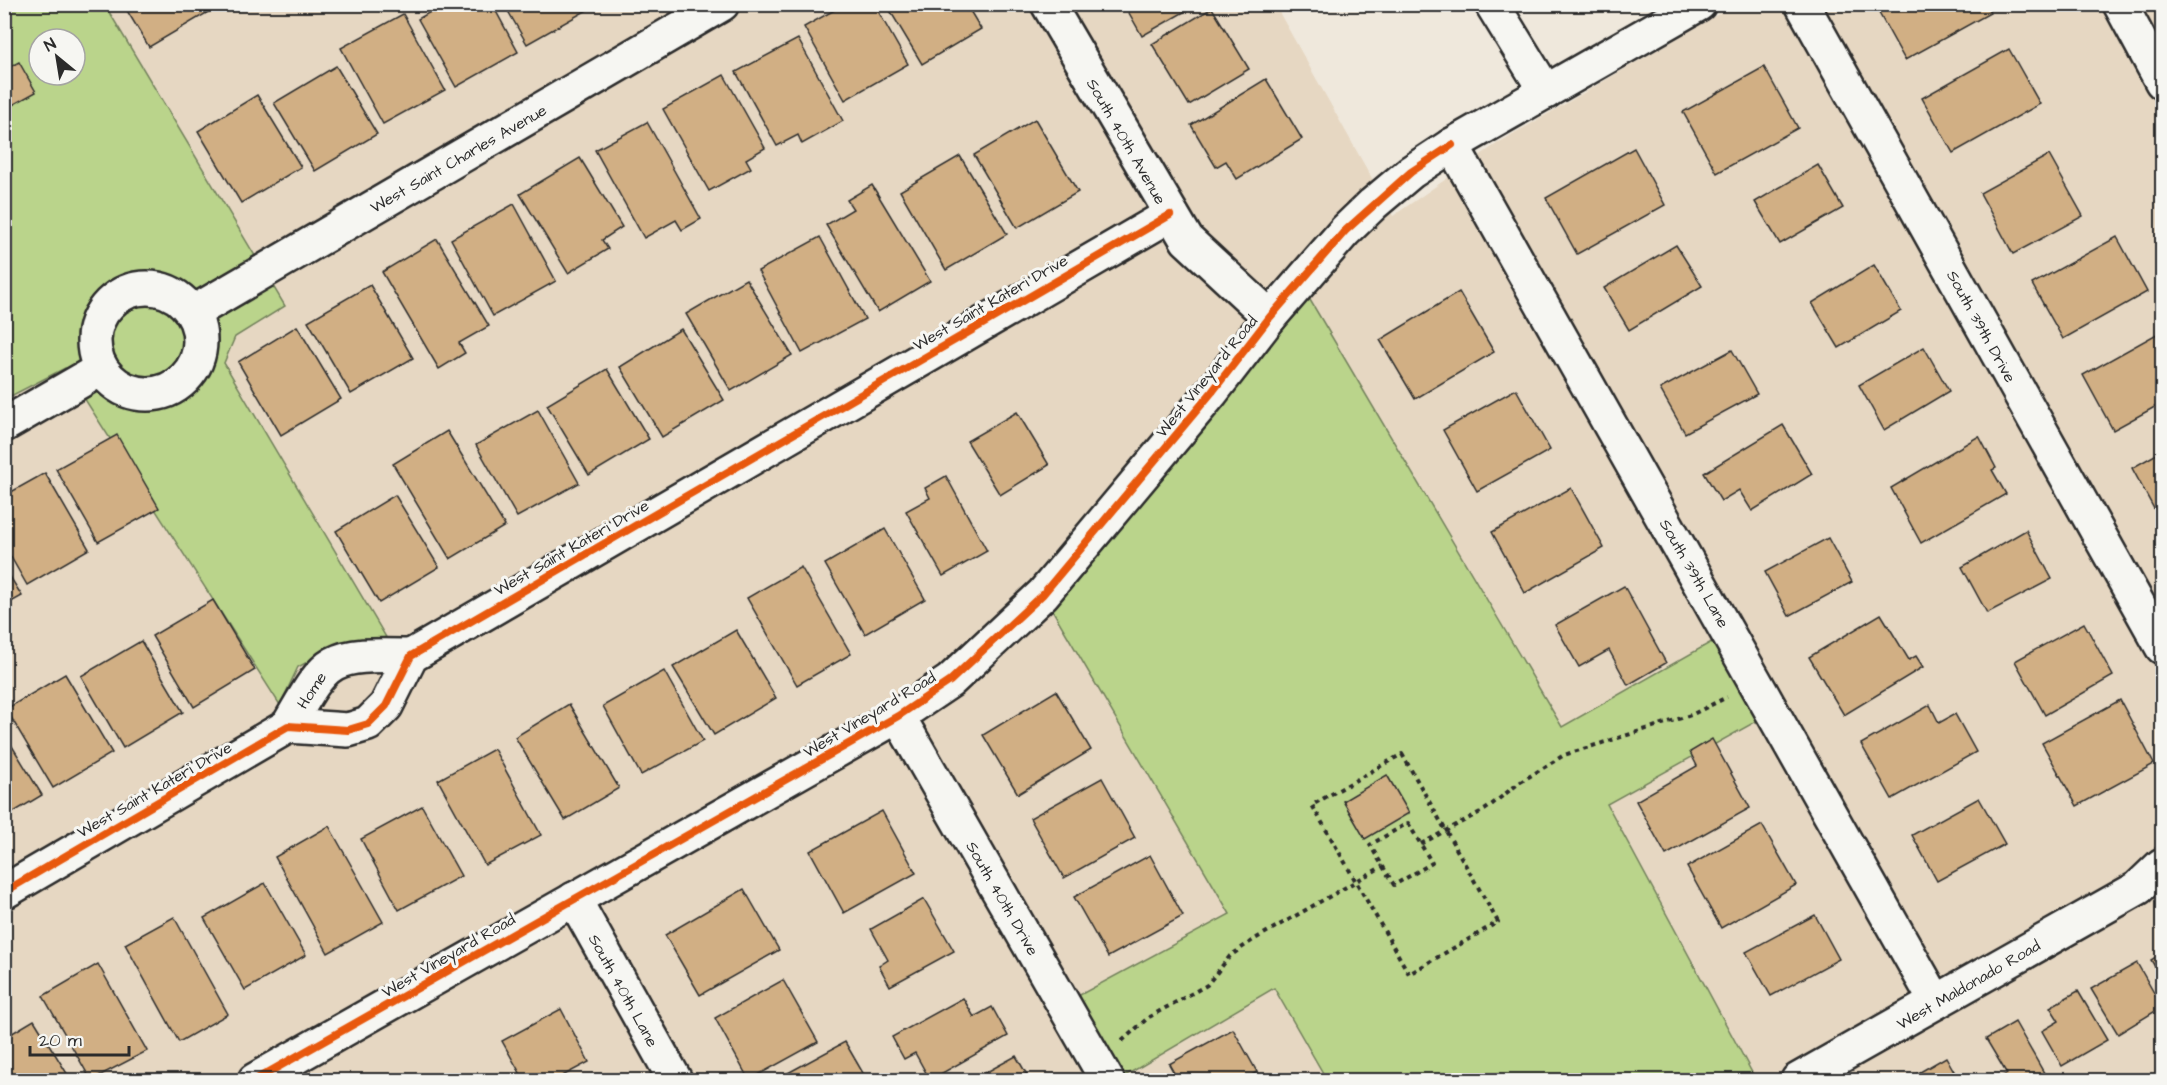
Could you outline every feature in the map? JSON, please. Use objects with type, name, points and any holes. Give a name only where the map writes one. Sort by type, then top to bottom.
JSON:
[{"type":"street","name":"West Saint Charles Avenue","points":[[194,312],[722,4]]},
{"type":"street","name":"South 40th Avenue","points":[[1048,4],[1170,215],[1187,240],[1270,317]]},
{"type":"street","points":[[1492,4],[1546,92]]},
{"type":"street","name":"West Vineyard Road","points":[[255,1080],[898,716],[950,681],[1043,594],[1212,392],[1270,317],[1345,231],[1373,204],[1411,172],[1452,145],[1700,4]]},
{"type":"street","name":"South 39th Drive","points":[[1802,4],[2163,647]]},
{"type":"street","points":[[2120,4],[2163,82]]},
{"type":"street","name":"South 39th Lane","points":[[1452,145],[1936,1002]]},
{"type":"street","name":"West Saint Kateri Drive","points":[[411,656],[1170,215]]},
{"type":"street","points":[[146,286],[174,293],[194,312],[202,339],[195,367],[175,387],[148,395],[121,388],[100,369],[93,342],[95,333],[100,315],[119,294],[146,286]]},
{"type":"street","points":[[4,425],[100,369]]},
{"type":"street","name":"Home","points":[[288,726],[315,678],[327,666],[357,656],[411,656]]},
{"type":"street","points":[[288,726],[339,730],[364,727],[382,712],[411,656]]},
{"type":"street","name":"South 40th Drive","points":[[898,716],[1100,1068]]},
{"type":"street","name":"West Saint Kateri Drive","points":[[4,892],[288,726]]},
{"type":"street","name":"West Maldonado Road","points":[[1798,1080],[2150,886],[2163,865]]},
{"type":"street","name":"South 40th Lane","points":[[574,899],[675,1080]]},
{"type":"path","points":[[1421,844],[1486,809],[1519,783],[1564,755],[1691,715],[1756,680]]},
{"type":"path","points":[[1402,754],[1498,922],[1409,974],[1356,881],[1312,805],[1402,754]]},
{"type":"path","points":[[1408,823],[1421,844],[1432,863],[1394,885],[1371,845],[1408,823]]},
{"type":"path","points":[[1100,1068],[1119,1043],[1149,1017],[1207,986],[1230,956],[1253,939],[1383,866]]},
{"type":"shaded area","points":[[5,5],[1275,5],[1393,216],[1498,143],[1734,5],[2162,5],[2162,1080],[5,1080]]},
{"type":"green space","points":[[5,5],[105,5],[285,306],[235,337],[224,363],[390,644],[335,647],[298,667],[280,705],[65,368],[5,399]]},
{"type":"green space","points":[[1300,283],[1562,727],[1729,632],[1775,711],[1607,804],[1756,1080],[1327,1080],[1274,988],[1118,1080],[1063,1004],[1230,914],[1043,594]]},
{"type":"building","points":[[123,4],[206,4],[210,11],[149,47]]},
{"type":"building","points":[[444,4],[492,4],[518,52],[456,87],[418,19]]},
{"type":"building","points":[[504,4],[586,4],[589,9],[527,44]]},
{"type":"building","points":[[845,4],[874,4],[908,64],[845,100],[804,27]]},
{"type":"building","points":[[886,4],[966,4],[981,29],[922,64]]},
{"type":"building","points":[[1124,4],[1198,4],[1142,36]]},
{"type":"building","points":[[1874,4],[1985,4],[1990,13],[1905,60]]},
{"type":"building","points":[[1212,8],[1249,69],[1189,105],[1152,44]]},
{"type":"building","points":[[403,14],[445,90],[383,124],[341,48]]},
{"type":"building","points":[[798,39],[843,121],[802,144],[798,135],[777,146],[736,72]]},
{"type":"building","points":[[2009,49],[2040,104],[1953,153],[1922,98]]},
{"type":"building","points":[[19,62],[27,76],[27,87],[33,87],[36,92],[7,108],[4,70]]},
{"type":"building","points":[[336,66],[377,134],[315,171],[274,103]]},
{"type":"building","points":[[1764,67],[1798,128],[1717,173],[1683,112]]},
{"type":"building","points":[[724,75],[765,148],[746,159],[751,168],[709,191],[663,109]]},
{"type":"building","points":[[1266,79],[1302,139],[1237,179],[1226,161],[1216,167],[1191,125]]},
{"type":"building","points":[[257,95],[301,167],[241,203],[198,131]]},
{"type":"building","points":[[1035,119],[1078,192],[1017,228],[974,155]]},
{"type":"building","points":[[647,122],[701,219],[682,230],[676,220],[644,238],[595,150]]},
{"type":"building","points":[[1634,148],[1665,205],[1577,254],[1546,198]]},
{"type":"building","points":[[2049,155],[2083,216],[2013,254],[1980,193]]},
{"type":"building","points":[[960,156],[1007,234],[946,270],[900,191]]},
{"type":"building","points":[[580,158],[622,227],[602,240],[608,249],[568,273],[520,194]]},
{"type":"building","points":[[1818,165],[1843,208],[1780,244],[1755,202]]},
{"type":"building","points":[[872,185],[930,281],[878,312],[826,225],[853,209],[847,200]]},
{"type":"building","points":[[514,204],[556,281],[493,316],[451,239]]},
{"type":"building","points":[[820,237],[865,319],[802,353],[758,271]]},
{"type":"building","points":[[2117,237],[2147,292],[2063,339],[2032,284]]},
{"type":"building","points":[[437,239],[489,326],[459,343],[465,353],[439,369],[382,272]]},
{"type":"building","points":[[1676,245],[1702,286],[1629,330],[1604,288]]},
{"type":"building","points":[[1874,265],[1901,311],[1839,348],[1812,303]]},
{"type":"building","points":[[746,279],[792,355],[731,391],[686,314]]},
{"type":"building","points":[[370,285],[413,358],[351,394],[308,321]]},
{"type":"building","points":[[1459,292],[1494,352],[1415,399],[1380,340]]},
{"type":"building","points":[[297,326],[341,399],[281,435],[238,362]]},
{"type":"building","points":[[681,329],[724,400],[662,437],[620,367]]},
{"type":"building","points":[[2162,331],[2162,403],[2113,430],[2083,375]]},
{"type":"building","points":[[1924,347],[1949,391],[1884,430],[1859,385]]},
{"type":"building","points":[[1732,350],[1757,394],[1685,433],[1660,389]]},
{"type":"building","points":[[607,369],[649,439],[589,475],[547,405]]},
{"type":"building","points":[[1516,389],[1550,450],[1477,491],[1443,430]]},
{"type":"building","points":[[538,410],[579,483],[517,517],[476,445]]},
{"type":"building","points":[[1017,412],[1049,465],[1000,495],[967,441]]},
{"type":"building","points":[[1783,425],[1812,474],[1752,511],[1739,490],[1721,501],[1704,473]]},
{"type":"building","points":[[447,431],[505,526],[450,559],[393,464]]},
{"type":"building","points":[[117,435],[159,508],[98,542],[56,469]]},
{"type":"building","points":[[1979,436],[1996,468],[1992,470],[2006,494],[1921,543],[1891,488]]},
{"type":"building","points":[[2162,451],[2162,516],[2159,518],[2132,468]]},
{"type":"building","points":[[45,473],[89,549],[27,585],[4,545],[4,496]]},
{"type":"building","points":[[946,476],[987,551],[943,576],[906,511],[930,498],[925,488]]},
{"type":"building","points":[[1571,488],[1604,548],[1525,593],[1492,532]]},
{"type":"building","points":[[395,495],[439,567],[379,603],[336,531]]},
{"type":"building","points":[[885,529],[925,599],[865,634],[825,564]]},
{"type":"building","points":[[2026,530],[2052,579],[1987,613],[1962,567]]},
{"type":"building","points":[[1828,538],[1852,582],[1789,616],[1765,572]]},
{"type":"building","points":[[4,567],[22,596],[4,606]]},
{"type":"building","points":[[801,567],[851,654],[797,685],[747,598]]},
{"type":"building","points":[[1624,586],[1666,663],[1628,685],[1609,650],[1579,667],[1555,625]]},
{"type":"building","points":[[213,600],[255,670],[194,707],[152,636]]},
{"type":"building","points":[[1881,614],[1909,660],[1916,656],[1923,667],[1844,715],[1809,657]]},
{"type":"building","points":[[2084,623],[2113,676],[2045,715],[2015,661]]},
{"type":"building","points":[[736,630],[776,698],[714,735],[673,667]]},
{"type":"building","points":[[141,641],[183,712],[123,748],[81,676]]},
{"type":"building","points":[[664,671],[703,741],[641,775],[603,706]]},
{"type":"building","points":[[65,674],[112,753],[53,788],[6,709]]},
{"type":"building","points":[[1056,691],[1091,750],[1018,794],[983,735]]},
{"type":"building","points":[[2120,700],[2154,764],[2077,806],[2042,743]]},
{"type":"building","points":[[569,704],[619,788],[565,820],[515,737]]},
{"type":"building","points":[[1930,705],[1939,723],[1955,714],[1976,752],[1892,799],[1861,744]]},
{"type":"building","points":[[4,733],[42,795],[4,818]]},
{"type":"building","points":[[1712,739],[1750,808],[1666,855],[1636,801],[1697,766],[1690,752]]},
{"type":"building","points":[[494,749],[541,835],[485,865],[438,780]]},
{"type":"building","points":[[1387,775],[1409,813],[1365,839],[1343,801]]},
{"type":"building","points":[[1102,778],[1135,838],[1064,878],[1030,818]]},
{"type":"building","points":[[1979,798],[2005,844],[1937,881],[1912,835]]},
{"type":"building","points":[[422,806],[461,876],[399,910],[361,839]]},
{"type":"building","points":[[882,811],[916,873],[844,913],[810,851]]},
{"type":"building","points":[[1762,825],[1796,885],[1721,928],[1687,867]]},
{"type":"building","points":[[329,826],[383,922],[328,953],[275,857]]},
{"type":"building","points":[[1150,855],[1183,916],[1108,957],[1074,897]]},
{"type":"building","points":[[265,883],[306,955],[245,990],[204,918]]},
{"type":"building","points":[[744,889],[779,950],[700,995],[665,935]]},
{"type":"building","points":[[924,899],[954,951],[890,986],[879,966],[888,960],[871,929]]},
{"type":"building","points":[[1815,915],[1839,959],[1771,996],[1746,952]]},
{"type":"building","points":[[174,917],[228,1014],[179,1042],[125,944]]},
{"type":"building","points":[[2162,953],[2162,979],[2151,960]]},
{"type":"building","points":[[2137,963],[2162,1007],[2118,1034],[2091,989]]},
{"type":"building","points":[[98,964],[147,1051],[91,1080],[43,996]]},
{"type":"building","points":[[783,980],[818,1042],[749,1080],[715,1018]]},
{"type":"building","points":[[2078,991],[2107,1040],[2062,1066],[2042,1031],[2059,1021],[2050,1007]]},
{"type":"building","points":[[963,998],[974,1017],[992,1007],[1008,1036],[930,1080],[915,1053],[904,1059],[892,1037]]},
{"type":"building","points":[[561,1009],[589,1062],[555,1080],[524,1080],[502,1041]]},
{"type":"building","points":[[34,1020],[71,1080],[4,1080],[4,1038]]},
{"type":"building","points":[[2015,1022],[2048,1080],[1995,1080],[2007,1074],[1986,1039]]},
{"type":"building","points":[[1233,1029],[1257,1072],[1243,1080],[1178,1080],[1169,1064]]},
{"type":"building","points":[[845,1042],[867,1080],[775,1080]]},
{"type":"building","points":[[1016,1056],[1030,1080],[972,1080]]},
{"type":"building","points":[[1946,1057],[1959,1080],[1908,1080],[1908,1079]]},
{"type":"cycle path","points":[[255,1080],[898,716],[950,681],[1043,594],[1212,392],[1270,317],[1345,231],[1411,172],[1452,145]]},
{"type":"cycle path","points":[[4,892],[288,726],[348,730],[368,724],[386,706],[411,656],[1170,215]]}]
